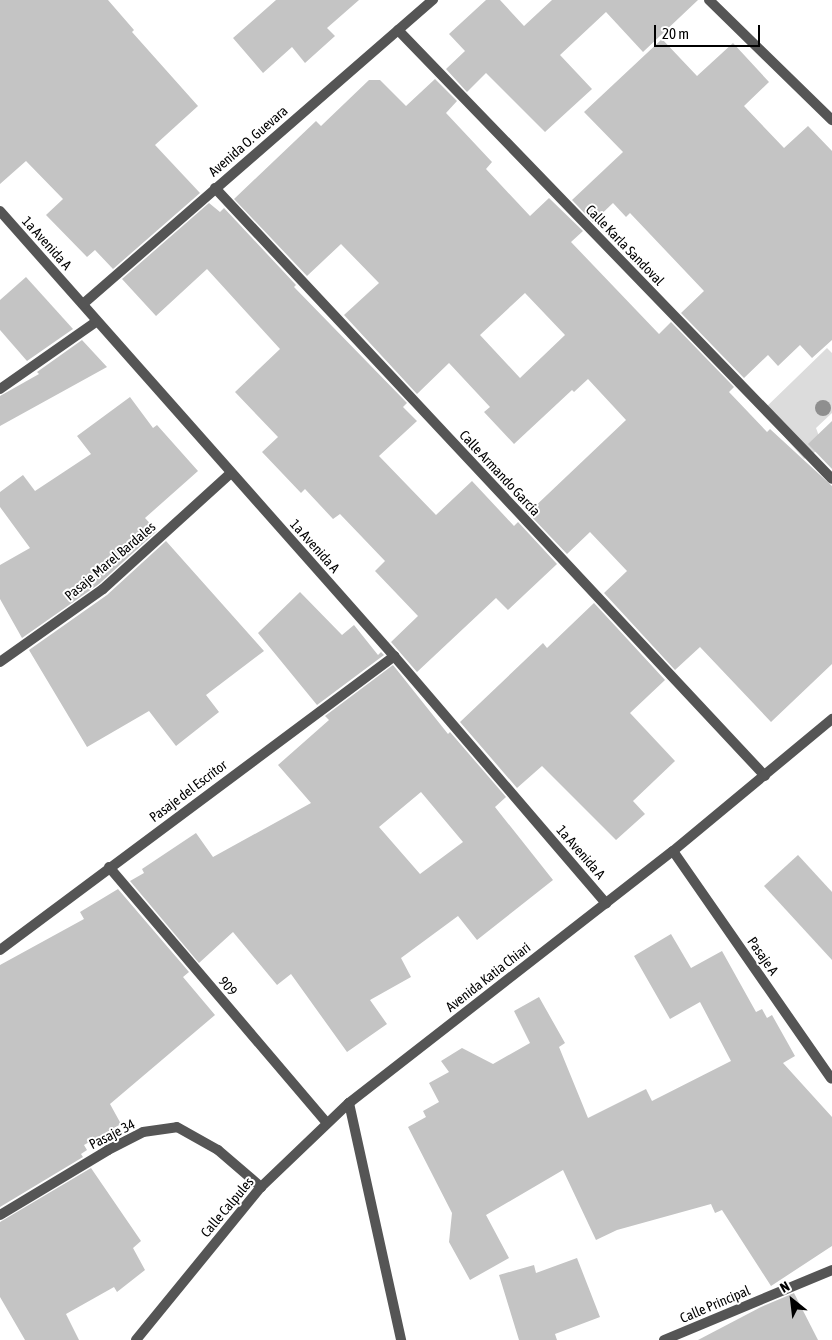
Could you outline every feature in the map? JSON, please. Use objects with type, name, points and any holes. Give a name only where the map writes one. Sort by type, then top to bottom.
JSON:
[{"type":"street","name":"Avenida O. Guevara","points":[[82,304],[433,0]]},
{"type":"street","points":[[709,0],[832,120]]},
{"type":"street","name":"Calle Karla Sandoval","points":[[398,30],[832,479]]},
{"type":"street","name":"Calle Armando García","points":[[215,188],[765,776]]},
{"type":"street","name":"1a Avenida A","points":[[0,211],[394,656],[606,903]]},
{"type":"street","points":[[0,389],[97,320]]},
{"type":"street","name":"Pasaje Marel Bardales","points":[[0,662],[103,589],[231,473]]},
{"type":"street","name":"Pasaje del Escritor","points":[[0,950],[394,656]]},
{"type":"street","name":"Avenida Katia Chiari","points":[[349,1102],[673,851],[832,719]]},
{"type":"street","name":"Pasaje A","points":[[673,851],[831,1078]]},
{"type":"street","name":"909","points":[[109,868],[327,1123]]},
{"type":"street","points":[[349,1102],[401,1340]]},
{"type":"street","name":"Calle Calpules","points":[[136,1340],[261,1187],[349,1102]]},
{"type":"street","name":"Pasaje 34","points":[[0,1215],[143,1132],[177,1127],[218,1150],[261,1187]]},
{"type":"street","name":"Calle Principal","points":[[664,1340],[832,1270]]},
{"type":"shaded area","points":[[827,348],[832,353],[832,413],[816,428],[823,447],[804,459],[762,411]]},
{"type":"building","points":[[0,0],[108,0],[134,30],[132,32],[198,106],[155,145],[200,193],[113,269],[95,250],[87,257],[46,215],[63,199],[26,161],[0,184]]},
{"type":"building","points":[[276,0],[359,0],[327,28],[335,36],[305,63],[292,47],[263,73],[233,38]]},
{"type":"building","points":[[486,0],[500,0],[524,26],[552,0],[698,0],[643,52],[606,12],[560,55],[592,89],[545,132],[486,73],[467,92],[446,69],[465,51],[449,34]]},
{"type":"building","points":[[662,39],[697,76],[733,43],[769,82],[744,106],[784,148],[808,126],[832,151],[832,340],[812,358],[800,345],[778,366],[768,355],[744,378],[681,313],[704,291],[630,213],[626,217],[613,203],[593,222],[572,200],[623,152],[584,112]]},
{"type":"building","points":[[435,79],[457,101],[446,113],[492,162],[486,169],[530,216],[549,198],[583,231],[571,242],[659,334],[671,322],[734,387],[729,392],[767,432],[770,429],[832,486],[832,664],[771,722],[700,647],[675,670],[604,593],[627,571],[590,532],[567,554],[528,513],[626,420],[588,379],[574,392],[572,390],[514,444],[484,412],[490,407],[449,363],[417,394],[344,315],[379,283],[341,244],[307,276],[234,199],[316,121],[321,126],[369,80],[380,80],[406,106]],"holes":[[[525,293],[565,335],[520,378],[480,335]]]},
{"type":"building","points":[[209,203],[220,212],[224,208],[296,285],[294,287],[407,403],[403,407],[417,421],[379,456],[436,515],[472,481],[514,526],[518,522],[557,564],[508,610],[496,598],[417,672],[391,642],[418,616],[375,571],[385,561],[340,514],[333,519],[305,489],[301,493],[262,452],[278,437],[235,392],[280,349],[207,269],[156,316],[122,279]]},
{"type":"building","points":[[26,277],[73,329],[27,361],[0,330],[0,300]]},
{"type":"building","points":[[82,340],[107,367],[0,426],[0,396],[39,374],[37,372]]},
{"type":"building","points":[[130,397],[153,428],[157,425],[198,471],[145,518],[157,531],[99,584],[22,638],[0,599],[0,565],[30,548],[0,507],[0,492],[23,475],[35,491],[91,454],[77,436]]},
{"type":"building","points":[[832,421],[832,469],[808,444]]},
{"type":"building","points":[[166,541],[264,651],[206,695],[219,712],[176,746],[149,711],[87,747],[29,650],[107,595]]},
{"type":"building","points":[[300,592],[342,635],[354,625],[378,655],[381,652],[384,655],[317,705],[258,633]]},
{"type":"building","points":[[594,603],[665,680],[630,713],[675,761],[633,801],[645,814],[616,840],[542,766],[517,788],[460,722],[543,643],[547,648]]},
{"type":"building","points":[[393,665],[448,734],[450,732],[506,797],[495,807],[553,880],[477,940],[458,916],[401,958],[411,977],[370,1000],[387,1024],[347,1052],[291,974],[277,985],[233,932],[199,963],[130,881],[144,873],[142,869],[196,833],[213,857],[311,803],[278,765],[329,720],[325,716]],"holes":[[[421,792],[463,842],[420,874],[379,827]]]},
{"type":"building","points":[[798,855],[832,892],[832,960],[764,886]]},
{"type":"building","points":[[118,889],[189,972],[183,977],[215,1015],[110,1104],[121,1124],[84,1145],[87,1150],[81,1154],[83,1157],[0,1207],[0,965],[84,919],[80,912]]},
{"type":"building","points":[[671,934],[691,968],[722,951],[756,1012],[762,1009],[767,1018],[772,1015],[795,1056],[783,1063],[832,1117],[832,1246],[771,1286],[722,1210],[715,1213],[711,1204],[617,1230],[596,1240],[563,1170],[486,1215],[509,1258],[470,1280],[449,1242],[452,1213],[408,1127],[426,1117],[423,1111],[439,1102],[429,1083],[449,1072],[441,1061],[462,1048],[493,1064],[530,1043],[514,1011],[539,997],[565,1043],[559,1047],[588,1118],[646,1089],[652,1101],[731,1061],[700,1002],[670,1019],[634,956]]},
{"type":"building","points":[[91,1168],[141,1241],[133,1248],[145,1270],[117,1292],[114,1287],[66,1314],[79,1340],[25,1340],[0,1297],[0,1222]]},
{"type":"building","points":[[577,1258],[600,1317],[555,1334],[557,1340],[519,1340],[499,1275],[534,1265],[536,1273]]},
{"type":"building","points":[[794,1293],[818,1340],[698,1340],[761,1307]]}]
